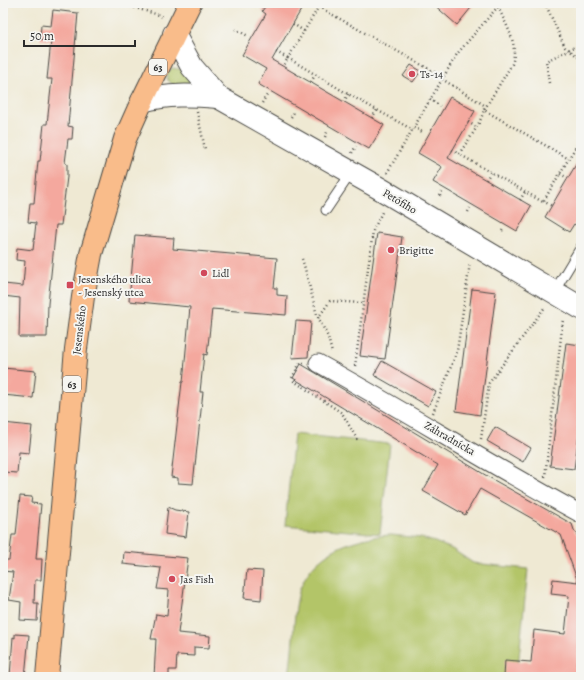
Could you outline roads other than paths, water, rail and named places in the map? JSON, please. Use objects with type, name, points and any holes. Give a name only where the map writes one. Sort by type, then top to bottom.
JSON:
[{"type":"main road","name":"Jesenského","points":[[47,677],[71,395],[83,297],[91,254],[124,139],[190,3]]},
{"type":"street","name":"Petőfiho","points":[[174,34],[192,67],[218,97],[379,188],[552,297],[572,313]]},
{"type":"street","name":"Petőfiho","points":[[142,101],[162,96],[193,95],[218,97]]},
{"type":"street","name":"Záhradnícka","points":[[318,363],[479,455],[543,494],[581,514]]},
{"type":"lane","points":[[326,210],[351,173]]},
{"type":"lane","points":[[552,297],[581,247]]},
{"type":"place","name":"Ts-14","points":[[412,74]]},
{"type":"place","name":"Brigitte","points":[[391,250]]},
{"type":"place","name":"Lidl","points":[[204,273]]},
{"type":"place","name":"Jesenského ulica - Jesenský utca","points":[[70,285]]},
{"type":"place","name":"Jas Fish","points":[[172,579]]}]
